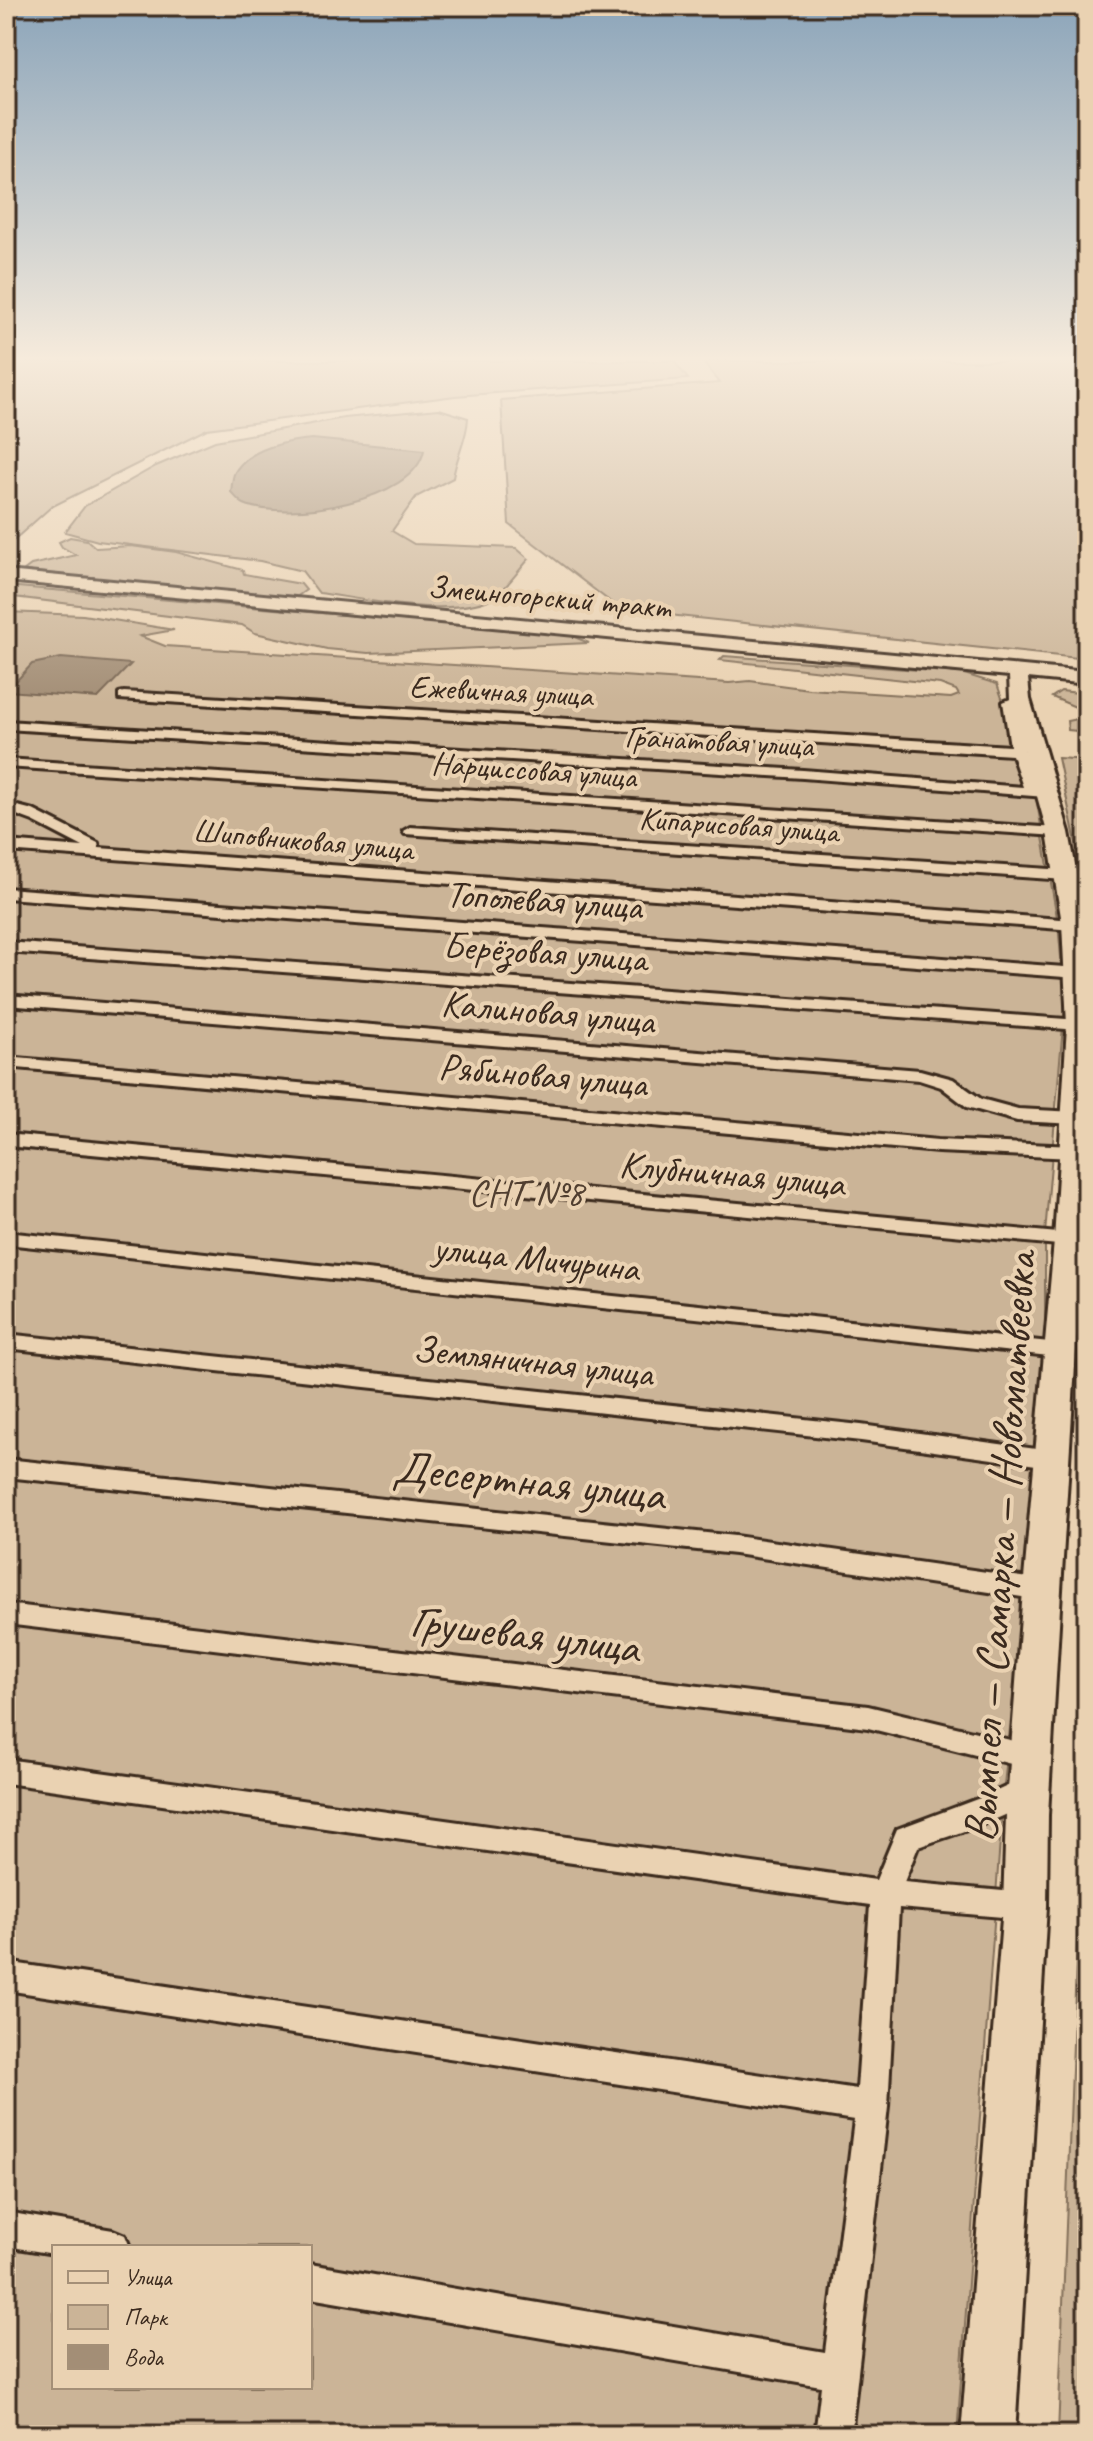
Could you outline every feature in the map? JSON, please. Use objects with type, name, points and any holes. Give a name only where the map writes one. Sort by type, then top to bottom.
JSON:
[{"type":"main road","name":"Змеиногорский тракт","points":[[6,576],[1019,685],[1087,678]]},
{"type":"main road","name":"Вымпел — Самарка — Новоматвеевка","points":[[988,2435],[1025,1906],[1042,1590],[1069,1240],[1080,1025],[1074,925],[1066,875],[1058,832],[1039,792],[1019,685]]},
{"type":"street","points":[[1019,685],[1010,702],[1018,751],[1039,792]]},
{"type":"street","name":"Ежевичная улица","points":[[124,696],[1018,751]]},
{"type":"street","name":"Гранатовая улица","points":[[6,725],[803,774],[1039,792]]},
{"type":"street","name":"Нарциссовая улица","points":[[6,763],[1058,832]]},
{"type":"street","points":[[13,808],[66,835],[112,853]]},
{"type":"street","name":"Кипарисовая улица","points":[[410,831],[1066,875]]},
{"type":"street","name":"Шиповниковая улица","points":[[6,846],[1074,925]]},
{"type":"street","name":"Тополевая улица","points":[[6,893],[1078,973]]},
{"type":"street","name":"Берёзовая улица","points":[[6,947],[1080,1025]]},
{"type":"street","name":"Калиновая улица","points":[[6,1000],[920,1075],[947,1083],[974,1103],[1075,1135]]},
{"type":"street","name":"Рябиновая улица","points":[[6,1062],[938,1146],[1075,1135]]},
{"type":"street","name":"Клубничная улица","points":[[6,1140],[1069,1240]]},
{"type":"street","name":"улица Мичурина","points":[[6,1238],[1059,1350]]},
{"type":"street","name":"Земляничная улица","points":[[6,1341],[861,1433],[1051,1459]]},
{"type":"street","name":"Десертная улица","points":[[6,1468],[735,1545],[1042,1590]]},
{"type":"street","name":"Грушевая улица","points":[[6,1614],[868,1717],[1030,1773]]},
{"type":"street","points":[[6,1771],[885,1894],[1025,1906]]},
{"type":"street","points":[[833,2435],[872,2107],[885,1894],[907,1838],[998,1804],[1030,1773]]},
{"type":"street","points":[[6,1976],[872,2107]]},
{"type":"street","points":[[6,2229],[101,2245]]},
{"type":"street","points":[[312,2281],[840,2372]]},
{"type":"green space","points":[[6,475],[115,475],[51,507],[6,547]]},
{"type":"green space","points":[[140,475],[454,475],[416,497],[392,531],[414,544],[516,548],[529,559],[490,599],[453,607],[382,603],[319,593],[302,571],[260,561],[98,541],[65,532],[85,506]]},
{"type":"green space","points":[[506,475],[1087,475],[1087,659],[621,610],[509,524]]},
{"type":"green space","points":[[70,537],[87,540],[96,548],[131,546],[176,552],[243,570],[244,574],[301,584],[306,590],[295,598],[23,571],[31,565],[76,555],[59,542]]},
{"type":"green space","points":[[6,586],[567,634],[589,643],[368,653],[327,649],[255,633],[242,625],[6,596]]},
{"type":"green space","name":"СНТ №8","points":[[6,612],[83,615],[174,630],[140,636],[165,646],[729,683],[750,681],[809,689],[951,698],[959,695],[956,690],[940,684],[720,660],[724,656],[961,673],[997,684],[1035,791],[1058,923],[1065,1003],[1045,1234],[1045,1338],[1039,1455],[1004,1785],[957,2435],[6,2435]]},
{"type":"green space","points":[[1061,691],[1087,694],[1087,732],[1068,730],[1067,721],[1082,718],[1078,708],[1052,697]]},
{"type":"green space","points":[[1058,758],[1087,760],[1087,894]]},
{"type":"green space","points":[[1087,1677],[1087,2435],[1058,2435]]},
{"type":"water","points":[[234,475],[407,475],[374,495],[317,509],[289,510],[264,509],[242,503],[231,492]]},
{"type":"water","points":[[61,658],[131,664],[98,698],[7,691],[32,664]]}]
